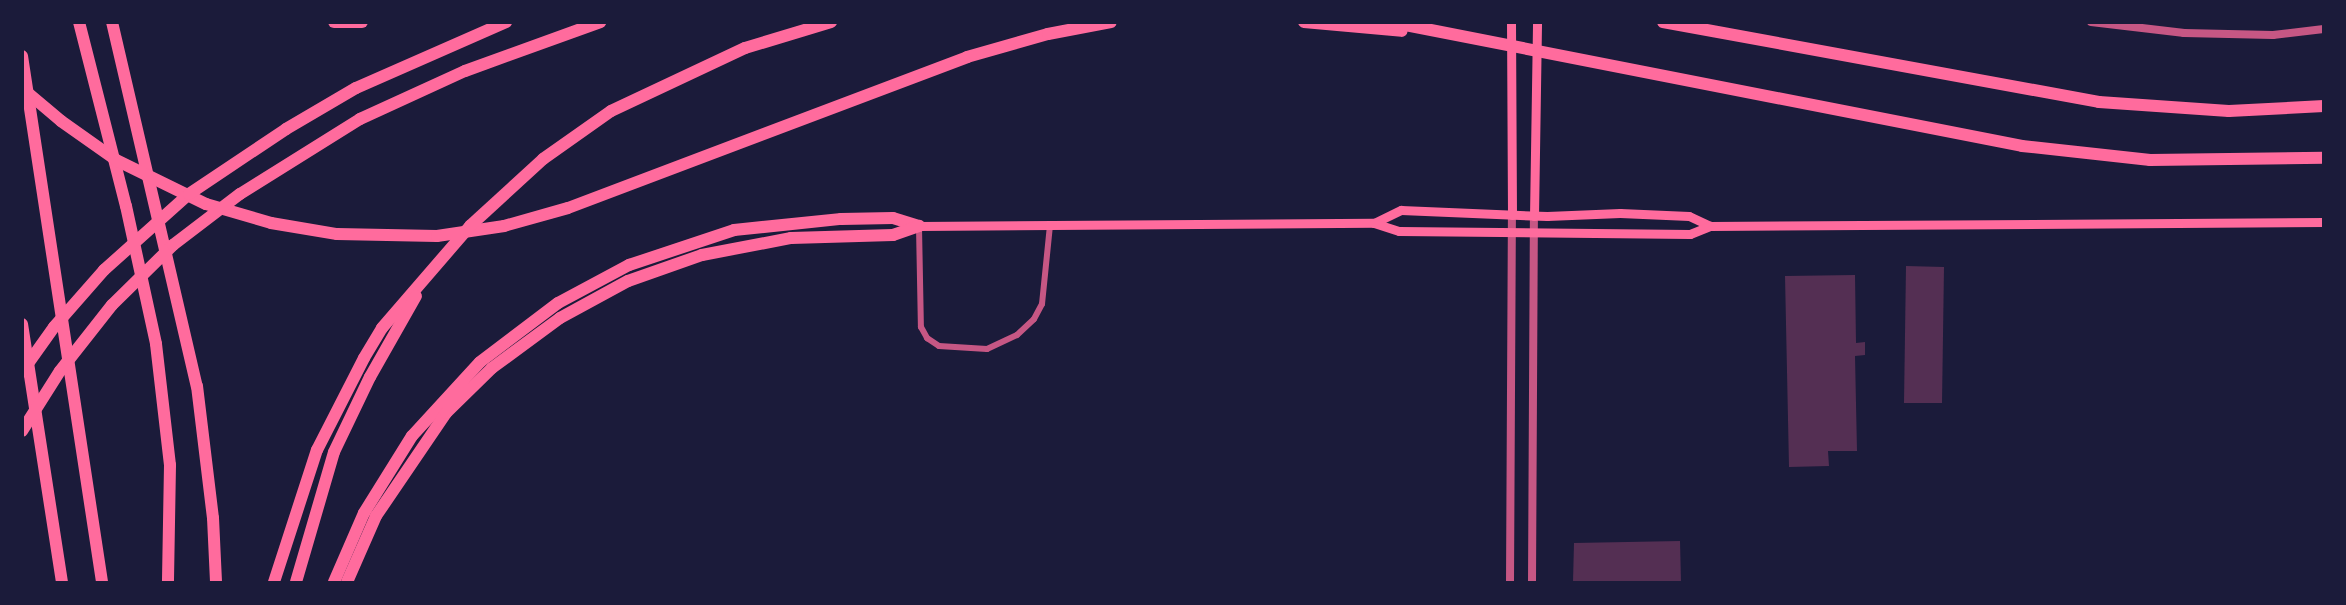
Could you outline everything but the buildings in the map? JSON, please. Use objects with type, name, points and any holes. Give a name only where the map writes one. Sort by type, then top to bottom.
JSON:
[{"type":"highway","points":[[79,22],[129,217],[156,345],[170,465],[168,582]]},
{"type":"highway","points":[[112,22],[197,386],[211,495],[216,582]]},
{"type":"highway","points":[[334,22],[362,22]]},
{"type":"highway","points":[[22,372],[54,327],[104,270],[159,218],[220,173],[356,88],[506,22]]},
{"type":"highway","points":[[22,431],[60,371],[112,305],[172,246],[240,194],[360,119],[465,71],[600,22]]},
{"type":"highway","points":[[274,582],[317,450],[347,389],[382,328],[496,200],[543,159],[611,111],[734,52],[831,22]]},
{"type":"highway","points":[[22,88],[88,141],[135,171],[206,204],[271,223],[337,234],[426,236],[504,226],[568,208],[967,57],[1048,34],[1111,22]]},
{"type":"highway","points":[[1304,22],[1452,36]]},
{"type":"highway","points":[[1390,22],[1949,133],[2065,152],[2208,162],[2324,158]]},
{"type":"highway","points":[[1663,22],[2099,102],[2229,111],[2324,106]]},
{"type":"highway","points":[[22,56],[102,582]]},
{"type":"highway","points":[[334,582],[363,513],[412,436],[480,362],[558,303],[629,265],[735,230],[841,219],[893,218],[919,226]]},
{"type":"highway","points":[[347,582],[376,516],[440,420],[492,368],[560,318],[628,281],[702,255],[791,238],[893,235],[919,226]]},
{"type":"highway","points":[[296,582],[334,452],[370,377],[424,282]]},
{"type":"highway","points":[[22,324],[62,582]]},
{"type":"main road","points":[[1511,22],[1512,215]]},
{"type":"main road","points":[[1534,216],[1537,22]]},
{"type":"main road","points":[[1374,223],[1401,210],[1534,216],[1620,213],[1678,216],[1710,226],[2324,222]]},
{"type":"main road","points":[[919,226],[1374,223],[1399,231],[1690,234],[1710,226]]},
{"type":"street","points":[[2091,22],[2184,33],[2272,35],[2324,29]]},
{"type":"street","points":[[1510,582],[1512,215]]},
{"type":"street","points":[[1532,582],[1534,216]]},
{"type":"street","points":[[919,226],[921,327],[927,338],[939,346],[987,349],[1017,334],[1034,318],[1042,304],[1050,225]]}]
